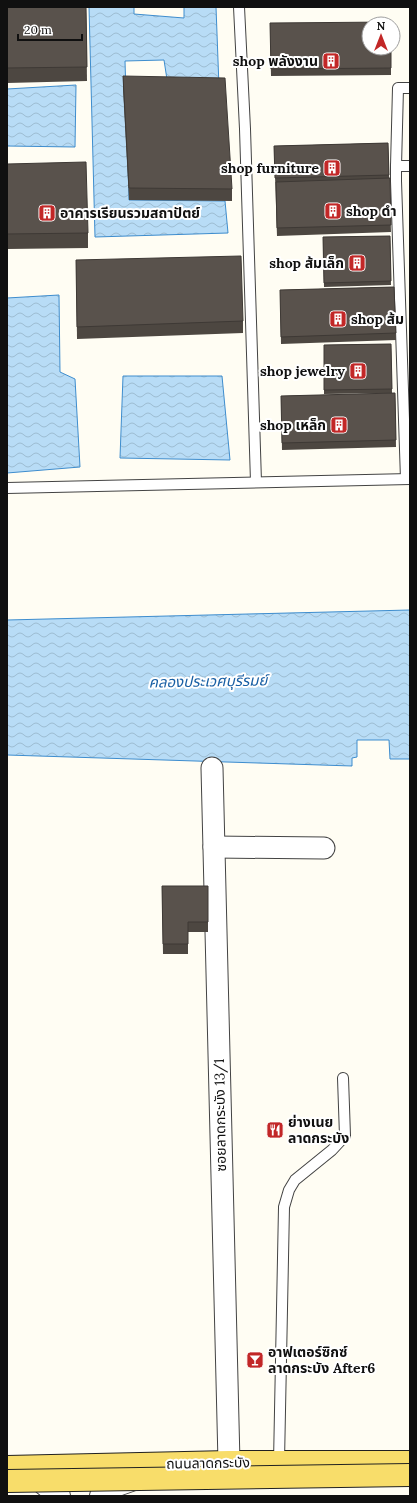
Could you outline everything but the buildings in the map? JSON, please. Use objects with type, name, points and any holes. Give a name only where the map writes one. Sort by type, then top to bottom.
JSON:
[{"type":"main road","name":"ถนนลาดกระบัง","points":[[15,1468],[229,1462],[410,1462]]},
{"type":"main road","points":[[7,1481],[410,1475]]},
{"type":"street","name":"ซอยลาดกระบัง 13/1","points":[[212,768],[229,1462]]},
{"type":"street","points":[[214,847],[324,848]]},
{"type":"street","points":[[101,1496],[117,1485],[132,1479],[197,1463]]},
{"type":"street","points":[[15,1468],[59,1496]]},
{"type":"lane","points":[[239,7],[245,129],[256,482]]},
{"type":"lane","points":[[7,488],[408,479],[396,166],[398,88],[410,88]]},
{"type":"lane","points":[[396,166],[410,166]]},
{"type":"lane","points":[[279,1462],[284,1206],[289,1190],[295,1180],[332,1150],[345,1136],[343,1078]]},
{"type":"water","points":[[89,7],[134,7],[134,14],[184,18],[184,7],[216,7],[219,87],[168,86],[164,60],[125,61],[129,200],[225,201],[228,233],[95,237]]},
{"type":"water","points":[[76,85],[75,147],[7,146],[7,89]]},
{"type":"water","points":[[59,295],[60,372],[75,379],[80,467],[7,473],[7,298]]},
{"type":"water","points":[[123,376],[222,376],[230,460],[120,458]]},
{"type":"water","name":"คลองประเวศบุรีรมย์","points":[[410,610],[410,759],[390,759],[389,740],[357,740],[357,757],[352,758],[352,766],[7,755],[7,620]]},
{"type":"place","name":"shop พลังงาน","points":[[331,61]]},
{"type":"place","name":"shop furniture","points":[[332,168]]},
{"type":"place","name":"shop ดำ","points":[[333,211]]},
{"type":"place","name":"อาคารเรียนรวมสถาปัตย์","points":[[47,213]]},
{"type":"place","name":"shop ส้มเล็ก","points":[[357,263]]},
{"type":"place","name":"shop ส้ม","points":[[338,319]]},
{"type":"place","name":"shop jewelry","points":[[358,371]]},
{"type":"place","name":"shop เหล็ก","points":[[339,425]]},
{"type":"place","name":"ย่างเนย ลาดกระบัง","points":[[275,1130]]},
{"type":"place","name":"อาฟเตอร์ซิกซ์ ลาดกระบัง After6","points":[[255,1360]]}]
